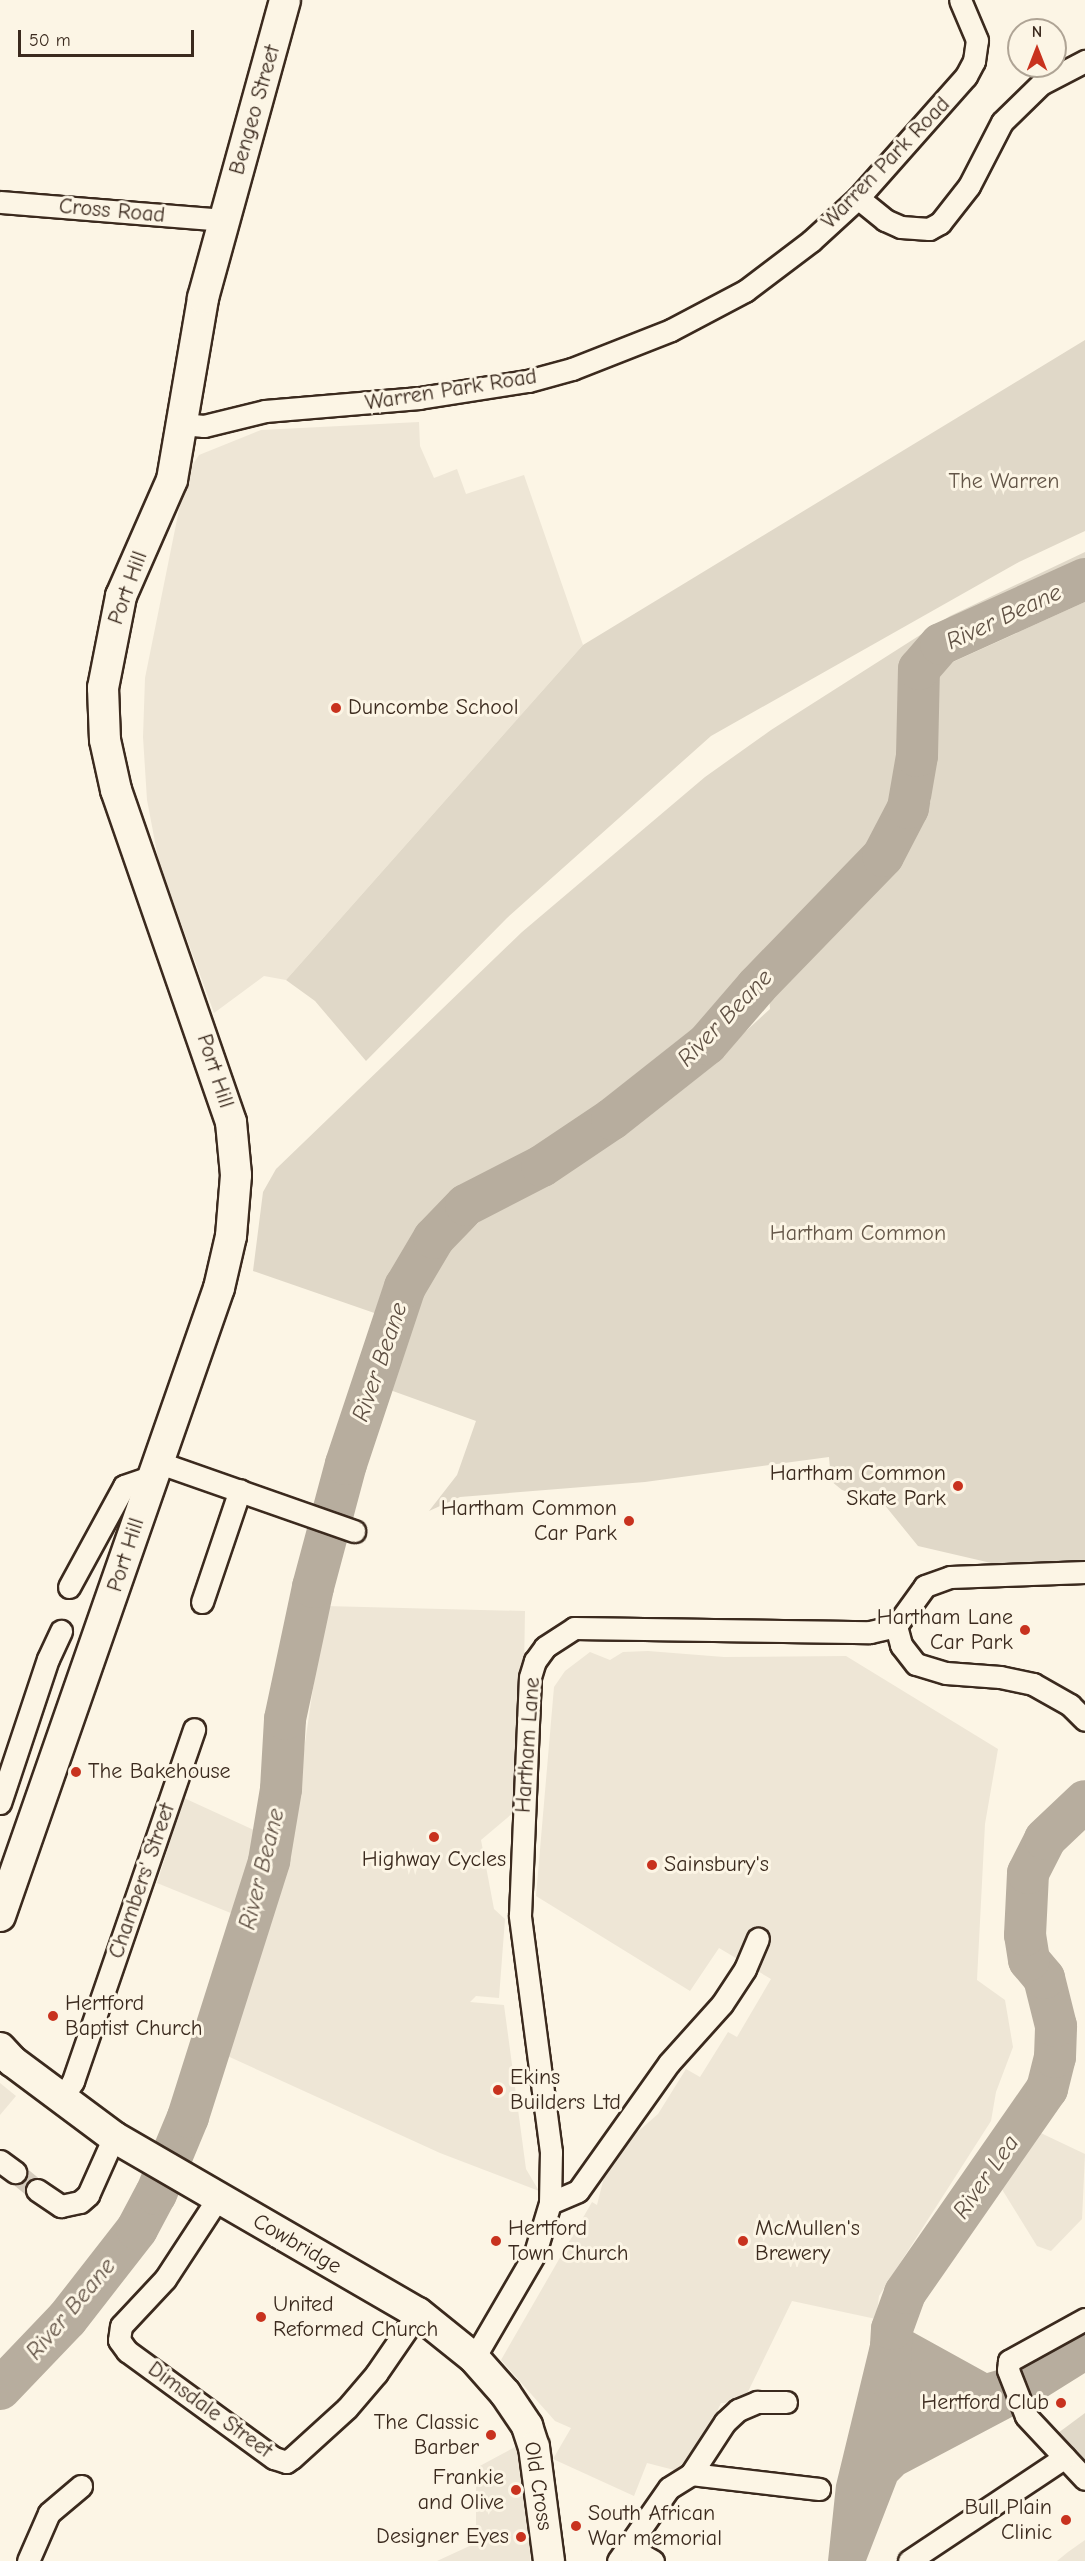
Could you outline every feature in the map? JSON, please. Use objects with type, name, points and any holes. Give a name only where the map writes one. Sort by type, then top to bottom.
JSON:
[{"type":"main road","name":"Bengeo Street","points":[[223,220],[285,0]]},
{"type":"main road","name":"Port Hill","points":[[0,1916],[219,1288],[231,1236],[236,1175],[231,1122],[116,790],[105,740],[103,688],[121,596],[172,480],[203,298],[223,220]]},
{"type":"main road","name":"Cowbridge","points":[[0,2048],[61,2099],[124,2143],[418,2313],[474,2358]]},
{"type":"main road","name":"Old Cross","points":[[474,2358],[506,2393],[527,2426],[534,2446],[549,2561]]},
{"type":"street","name":"Warren Park Road","points":[[182,424],[204,426],[265,411],[474,391],[572,369],[670,330],[745,291],[811,241],[858,198],[951,95],[974,61],[976,40],[960,0]]},
{"type":"street","points":[[858,198],[885,220],[901,227],[929,228],[940,223],[969,186],[1002,122],[1041,84],[1085,61]]},
{"type":"street","name":"Cross Road","points":[[0,202],[223,220]]},
{"type":"street","points":[[69,1587],[124,1486],[155,1469],[240,1490],[354,1531]]},
{"type":"street","points":[[202,1602],[240,1490]]},
{"type":"street","points":[[1085,1572],[950,1577],[925,1586],[896,1626],[902,1645],[916,1664],[946,1673],[1000,1677],[1033,1684],[1070,1705],[1085,1720]]},
{"type":"street","name":"Hartham Lane","points":[[474,2358],[534,2253],[550,2203],[551,2152],[520,1915],[530,1677],[535,1661],[545,1647],[574,1628],[870,1632],[896,1626]]},
{"type":"street","points":[[0,1803],[48,1659],[61,1631]]},
{"type":"street","name":"Chambers' Street","points":[[61,2099],[76,2070],[194,1729]]},
{"type":"street","points":[[550,2203],[578,2191],[669,2063],[722,2004],[745,1970],[758,1939]]},
{"type":"street","points":[[37,2190],[61,2206],[80,2202],[88,2195],[124,2143]]},
{"type":"street","name":"Dimsdale Street","points":[[218,2198],[165,2279],[121,2326],[119,2340],[123,2346],[266,2453],[286,2462],[347,2408],[376,2374],[418,2313]]},
{"type":"street","points":[[1085,2319],[1009,2361],[1009,2374],[1026,2416],[1085,2480]]},
{"type":"street","points":[[654,2561],[623,2554],[669,2488],[691,2474],[725,2422],[738,2410],[757,2402],[786,2402]]},
{"type":"street","points":[[913,2560],[1065,2457]]},
{"type":"street","points":[[691,2474],[819,2489]]},
{"type":"street","points":[[28,2561],[49,2512],[81,2486]]},
{"type":"shaded area","name":"Duncombe School","points":[[419,422],[420,446],[434,478],[457,469],[466,494],[524,475],[583,645],[286,980],[264,976],[214,1013],[159,863],[147,800],[143,737],[145,678],[186,475],[199,455],[261,430]]},
{"type":"shaded area","points":[[325,1606],[525,1611],[522,1787],[514,1812],[481,1840],[494,1909],[505,1919],[499,1998],[476,1996],[470,2002],[504,2005],[526,2169],[539,2191],[440,2153],[223,2054],[292,1832]]},
{"type":"shaded area","points":[[648,1651],[724,1657],[846,1656],[998,1749],[985,1824],[977,1980],[1005,2000],[1013,2047],[996,2092],[991,2121],[879,2296],[876,2319],[792,2301],[743,2402],[721,2403],[696,2457],[678,2471],[647,2463],[634,2496],[553,2459],[571,2428],[555,2421],[501,2360],[592,2202],[597,2205],[604,2177],[626,2142],[658,2114],[686,2069],[700,2077],[728,2032],[737,2037],[771,1979],[719,1948],[690,1991],[536,1896],[554,1687],[565,1671],[590,1652],[610,1660],[623,1652]]},
{"type":"shaded area","points":[[184,1798],[267,1836],[243,1918],[157,1883]]},
{"type":"shaded area","points":[[0,2083],[16,2096],[0,2115]]},
{"type":"shaded area","points":[[1026,2126],[1085,2154],[1082,2219],[1051,2251],[1037,2246],[995,2178]]},
{"type":"shaded area","points":[[882,2315],[987,2373],[1001,2369],[1010,2376],[1085,2329],[1085,2373],[1029,2408],[904,2474],[897,2481],[866,2561],[828,2561],[836,2485],[875,2324]]},
{"type":"shaded area","points":[[526,2441],[534,2529],[530,2561],[437,2561],[476,2543],[476,2468]]},
{"type":"shaded area","points":[[1085,2540],[1085,2561],[1057,2561],[1068,2552]]},
{"type":"green space","name":"The Warren","points":[[1085,340],[1085,531],[1019,562],[711,736],[507,918],[366,1061],[315,1001],[286,980],[583,645]]},
{"type":"green space","points":[[1085,552],[1085,567],[918,651],[899,686],[896,792],[878,833],[846,875],[807,909],[699,1029],[556,1143],[485,1178],[443,1206],[414,1234],[383,1316],[253,1271],[263,1192],[276,1169],[522,932],[705,777],[771,730],[950,616]]},
{"type":"green space","name":"Hartham Common","points":[[1085,602],[1085,1585],[918,1546],[883,1503],[842,1490],[831,1481],[829,1457],[645,1482],[460,1497],[429,1511],[457,1475],[476,1421],[390,1390],[427,1280],[445,1253],[500,1203],[558,1175],[698,1075],[770,1009],[769,994],[898,863],[921,824],[931,801],[931,720],[925,695],[933,671]]},
{"type":"green space","points":[[1085,2413],[1085,2468],[1054,2436]]},
{"type":"waterway","name":"River Beane","points":[[0,2389],[67,2319],[137,2229],[156,2194],[188,2117],[269,1861],[281,1789],[285,1719],[313,1587],[346,1464],[405,1287],[434,1238],[466,1205],[542,1166],[612,1119],[707,1044],[757,986],[883,856],[908,808],[917,756],[919,669],[941,644],[1085,579]]},
{"type":"waterway","name":"River Lea","points":[[889,2378],[892,2329],[905,2293],[1047,2089],[1055,2057],[1056,2026],[1044,1978],[1029,1960],[1025,1935],[1028,1873],[1045,1839],[1085,1801]]},
{"type":"tunnel","points":[[15,2172],[37,2190]]},
{"type":"place","name":"Duncombe School","points":[[336,708]]},
{"type":"place","name":"Hartham Common Skate Park","points":[[958,1486]]},
{"type":"place","name":"Hartham Common Car Park","points":[[629,1521]]},
{"type":"place","name":"Hartham Lane Car Park","points":[[1025,1630]]},
{"type":"place","name":"The Bakehouse","points":[[76,1772]]},
{"type":"place","name":"Highway Cycles","points":[[434,1837]]},
{"type":"place","name":"Sainsbury's","points":[[652,1865]]},
{"type":"place","name":"Hertford Baptist Church","points":[[53,2016]]},
{"type":"place","name":"Ekins Builders Ltd","points":[[498,2090]]},
{"type":"place","name":"Hertford Town Church","points":[[496,2241]]},
{"type":"place","name":"McMullen's Brewery","points":[[743,2241]]},
{"type":"place","name":"United Reformed Church","points":[[261,2317]]},
{"type":"place","name":"Hertford Club","points":[[1061,2403]]},
{"type":"place","name":"The Classic Barber","points":[[491,2435]]},
{"type":"place","name":"Frankie and Olive","points":[[516,2490]]},
{"type":"place","name":"Bull Plain Clinic","points":[[1066,2520]]},
{"type":"place","name":"South African War memorial","points":[[576,2526]]},
{"type":"place","name":"Designer Eyes","points":[[521,2537]]}]
